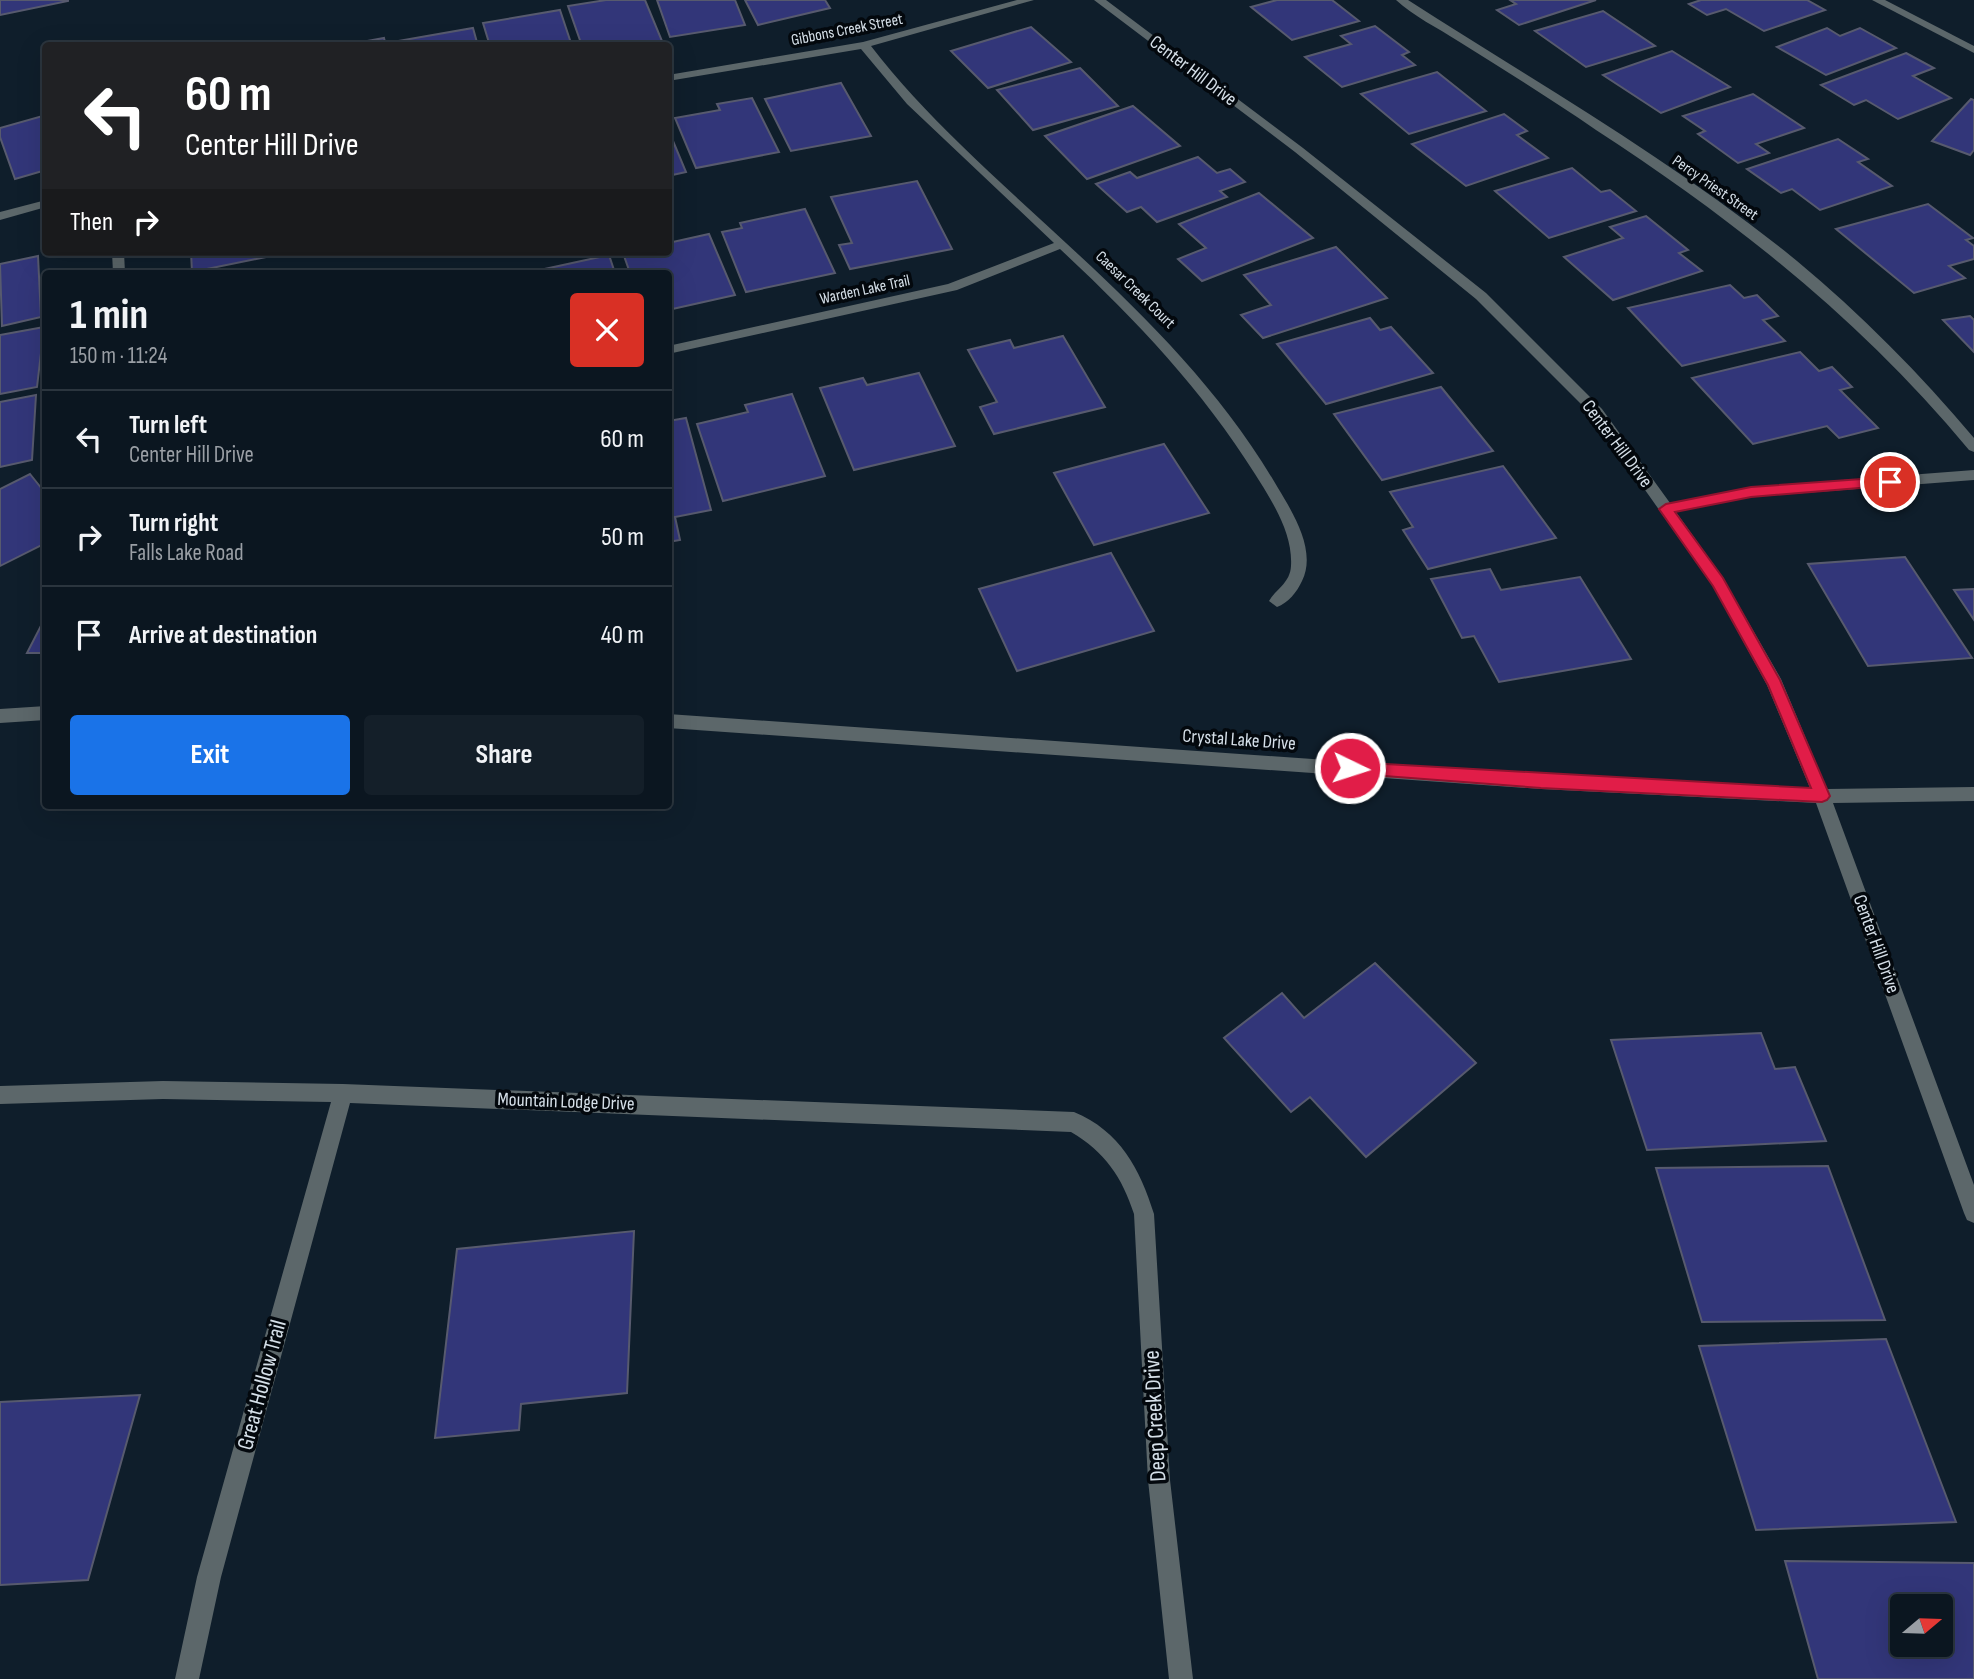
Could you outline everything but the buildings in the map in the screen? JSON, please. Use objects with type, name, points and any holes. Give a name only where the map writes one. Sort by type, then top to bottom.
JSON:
[{"type":"street","name":"Gibbons Creek Street","points":[[672,77],[864,45],[1029,0]]},
{"type":"street","name":"Center Hill Drive","points":[[1098,0],[1299,150],[1481,296],[1597,412],[1718,582],[1775,684],[1822,796],[1974,1213]]},
{"type":"street","name":"Percy Priest Street","points":[[1401,0],[1700,194],[1793,264],[1874,340],[1974,447]]},
{"type":"street","points":[[1877,0],[1974,50]]},
{"type":"street","name":"Caesar Creek Court","points":[[864,45],[911,102],[1178,356],[1221,408],[1253,455],[1281,505],[1298,548],[1299,569],[1293,586],[1277,601]]},
{"type":"street","points":[[0,216],[42,204]]},
{"type":"street","name":"Warden Lake Trail","points":[[672,348],[905,299],[964,283],[1063,244]]},
{"type":"street","points":[[1666,509],[1751,492],[1974,475]]},
{"type":"street","points":[[0,716],[42,713]]},
{"type":"street","name":"Crystal Lake Drive","points":[[672,721],[1528,781],[1822,796],[1974,794]]},
{"type":"street","name":"Mountain Lodge Drive","points":[[0,1095],[163,1090],[343,1093],[1074,1122],[1100,1136],[1121,1156]]},
{"type":"street","name":"Great Hollow Trail","points":[[187,1679],[209,1577],[343,1093]]},
{"type":"street","name":"Deep Creek Drive","points":[[1121,1156],[1135,1185],[1144,1214],[1159,1480],[1181,1679]]},
{"type":"route","points":[[1350,768],[1541,782],[1822,796],[1775,684],[1718,582],[1666,509],[1751,492],[1890,482]]}]
